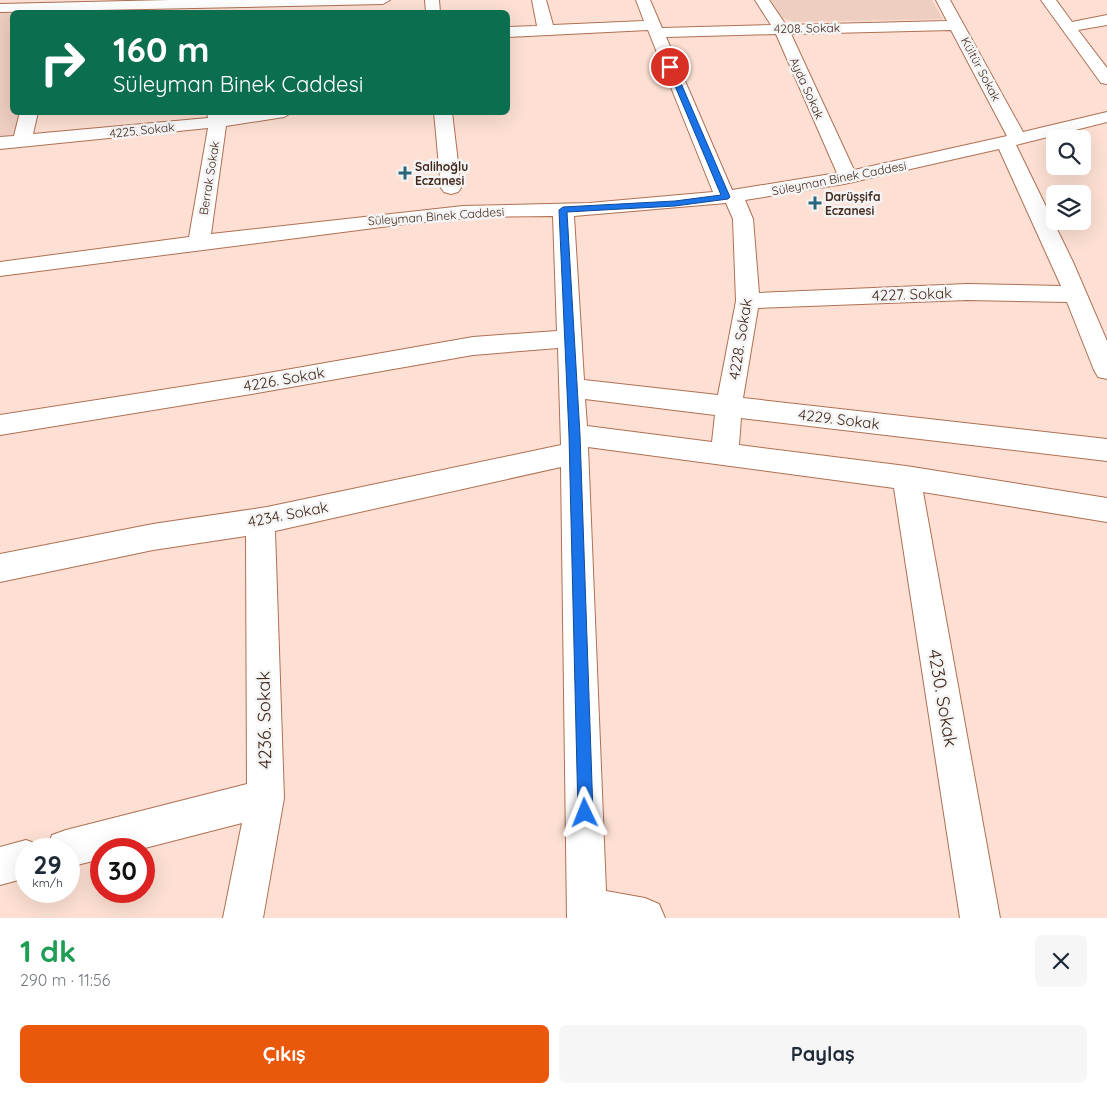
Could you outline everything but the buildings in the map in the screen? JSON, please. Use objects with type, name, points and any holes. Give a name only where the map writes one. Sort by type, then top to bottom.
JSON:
[{"type":"street","points":[[0,8],[54,10],[192,6],[317,8],[383,0]]},
{"type":"street","points":[[539,0],[546,30]]},
{"type":"street","name":"4228. Sokak","points":[[643,0],[654,29],[729,196],[743,219],[748,301],[729,406],[724,455]]},
{"type":"street","name":"Ayda Sokak","points":[[762,0],[781,29],[848,178]]},
{"type":"street","name":"Kültür Sokak","points":[[942,0],[958,25],[1012,140],[1107,370]]},
{"type":"street","points":[[1048,0],[1107,79]]},
{"type":"street","points":[[1068,27],[1107,20]]},
{"type":"street","name":"4208. Sokak","points":[[510,32],[958,25]]},
{"type":"street","points":[[22,142],[28,115]]},
{"type":"street","name":"4225. Sokak","points":[[0,143],[22,142],[244,115]]},
{"type":"street","points":[[443,115],[451,188]]},
{"type":"street","name":"Berrak Sokak","points":[[199,243],[217,117]]},
{"type":"street","name":"Süleyman Binek Caddesi","points":[[0,270],[357,221],[469,211],[563,210],[675,204],[848,178],[1107,117]]},
{"type":"street","points":[[563,210],[574,444],[588,913],[646,918]]},
{"type":"street","name":"4227. Sokak","points":[[748,301],[967,292],[1076,294]]},
{"type":"street","name":"4226. Sokak","points":[[0,424],[256,384],[473,346],[568,339]]},
{"type":"street","name":"4229. Sokak","points":[[572,388],[1107,450]]},
{"type":"street","points":[[574,444],[724,455],[906,478],[1107,510]]},
{"type":"street","name":"4234. Sokak","points":[[0,568],[153,537],[260,520],[574,444]]},
{"type":"street","name":"4230. Sokak","points":[[906,478],[980,918]]},
{"type":"street","name":"4236. Sokak","points":[[243,918],[266,798],[260,520]]},
{"type":"street","points":[[80,845],[266,798]]},
{"type":"street","points":[[0,866],[15,862]]},
{"type":"shaded area","points":[[771,0],[932,0],[943,19],[795,22],[782,18]]},
{"type":"shaded area","points":[[0,11],[10,11],[10,115],[21,115],[16,136],[0,138]]},
{"type":"place","name":"Salihoğlu Eczanesi","points":[[405,173]]},
{"type":"place","name":"Darüşşifa Eczanesi","points":[[815,203]]},
{"type":"route","points":[[585,813],[574,435],[563,210],[675,204],[726,197],[670,67]]}]
